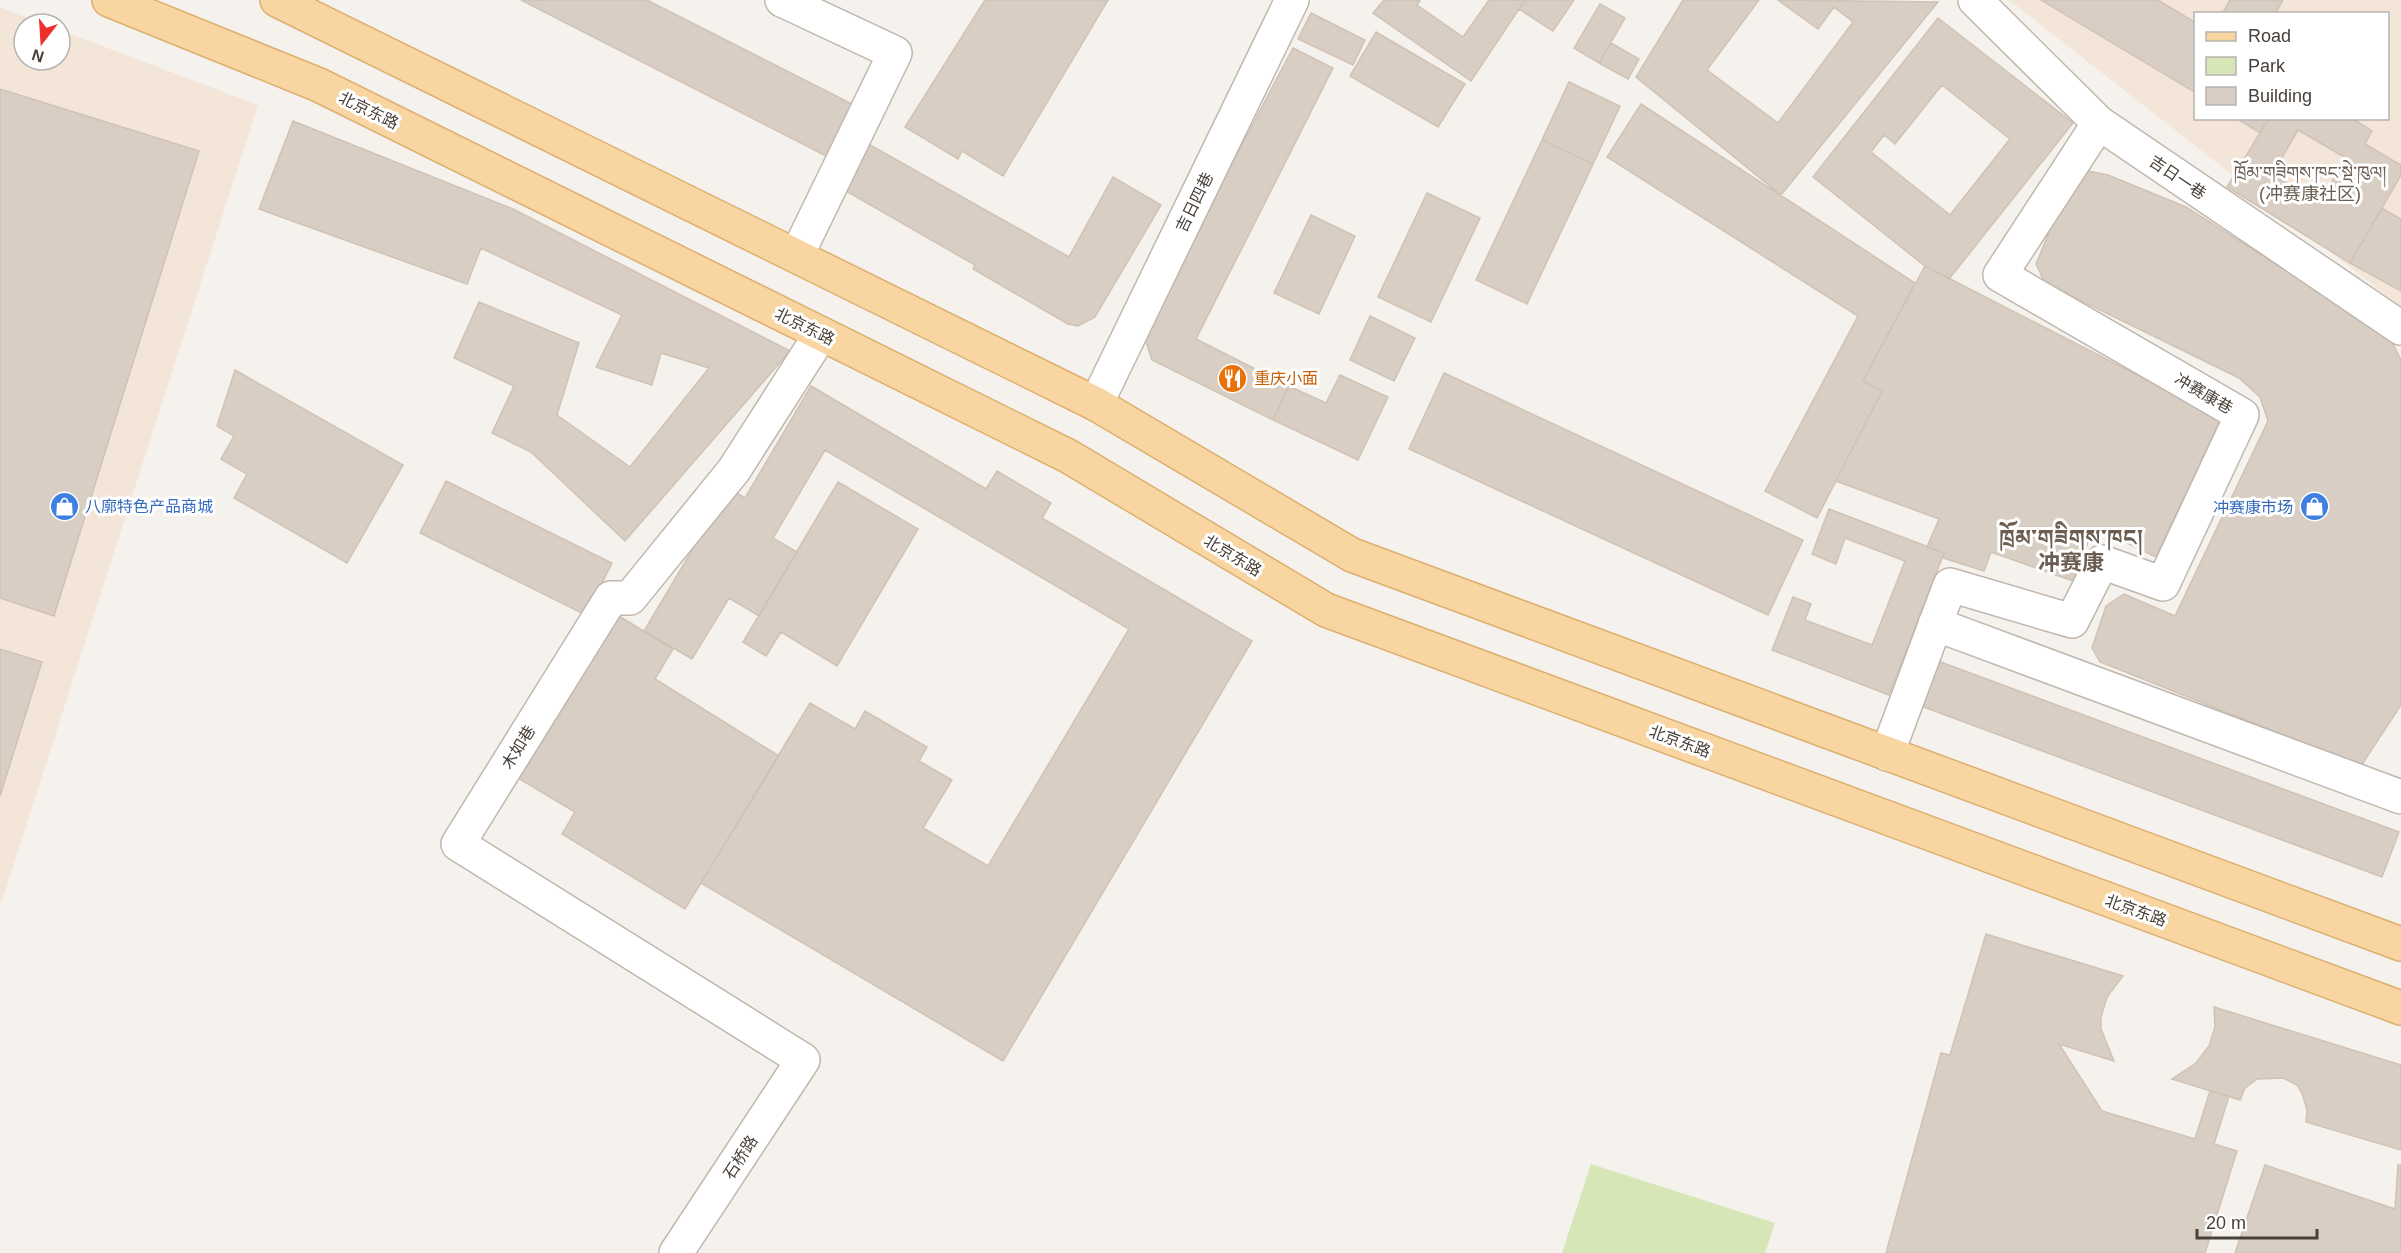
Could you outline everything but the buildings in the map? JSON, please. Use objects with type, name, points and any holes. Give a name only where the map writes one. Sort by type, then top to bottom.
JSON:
[{"type":"main road","name":"北京东路","points":[[109,0],[319,85],[1068,456],[1326,610],[2401,1008]]},
{"type":"main road","points":[[277,0],[1096,404],[1352,555],[2401,944]]},
{"type":"street","points":[[782,0],[895,53],[797,255]]},
{"type":"street","name":"吉日四巷","points":[[1096,404],[1292,0]]},
{"type":"street","name":"吉日一巷","points":[[1975,0],[2099,123],[2401,328]]},
{"type":"street","name":"冲赛康巷","points":[[1887,754],[1950,585],[2072,621],[2102,562],[2163,584],[2242,415],[2000,275],[2099,123]]},
{"type":"street","name":"木如巷","points":[[803,1060],[458,844],[610,598],[630,598],[734,470],[821,334]]},
{"type":"street","points":[[1935,624],[2401,797]]},
{"type":"street","name":"石桥路","points":[[676,1253],[803,1060]]},
{"type":"shaded area","points":[[2009,0],[2401,0],[2401,307]]},
{"type":"shaded area","name":"八廓特色产品商城","points":[[0,7],[13,12],[12,72],[72,72],[72,35],[258,105],[0,907]]},
{"type":"green space","points":[[1591,1164],[1775,1223],[1765,1253],[1562,1253]]},
{"type":"place","name":"重庆小面","points":[[1233,378]]},
{"type":"place","name":"八廓特色产品商城","points":[[64,506]]},
{"type":"place","name":"冲赛康市场","points":[[2314,507]]},
{"type":"district","name":"ཁྲོམ་གཟིགས་ཁང་སྡེ་ཁུལ། (冲赛康社区)","points":[[2310,183]]},
{"type":"district","name":"ཁྲོམ་གཟིགས་ཁང། 冲赛康","points":[[2071,550]]}]
